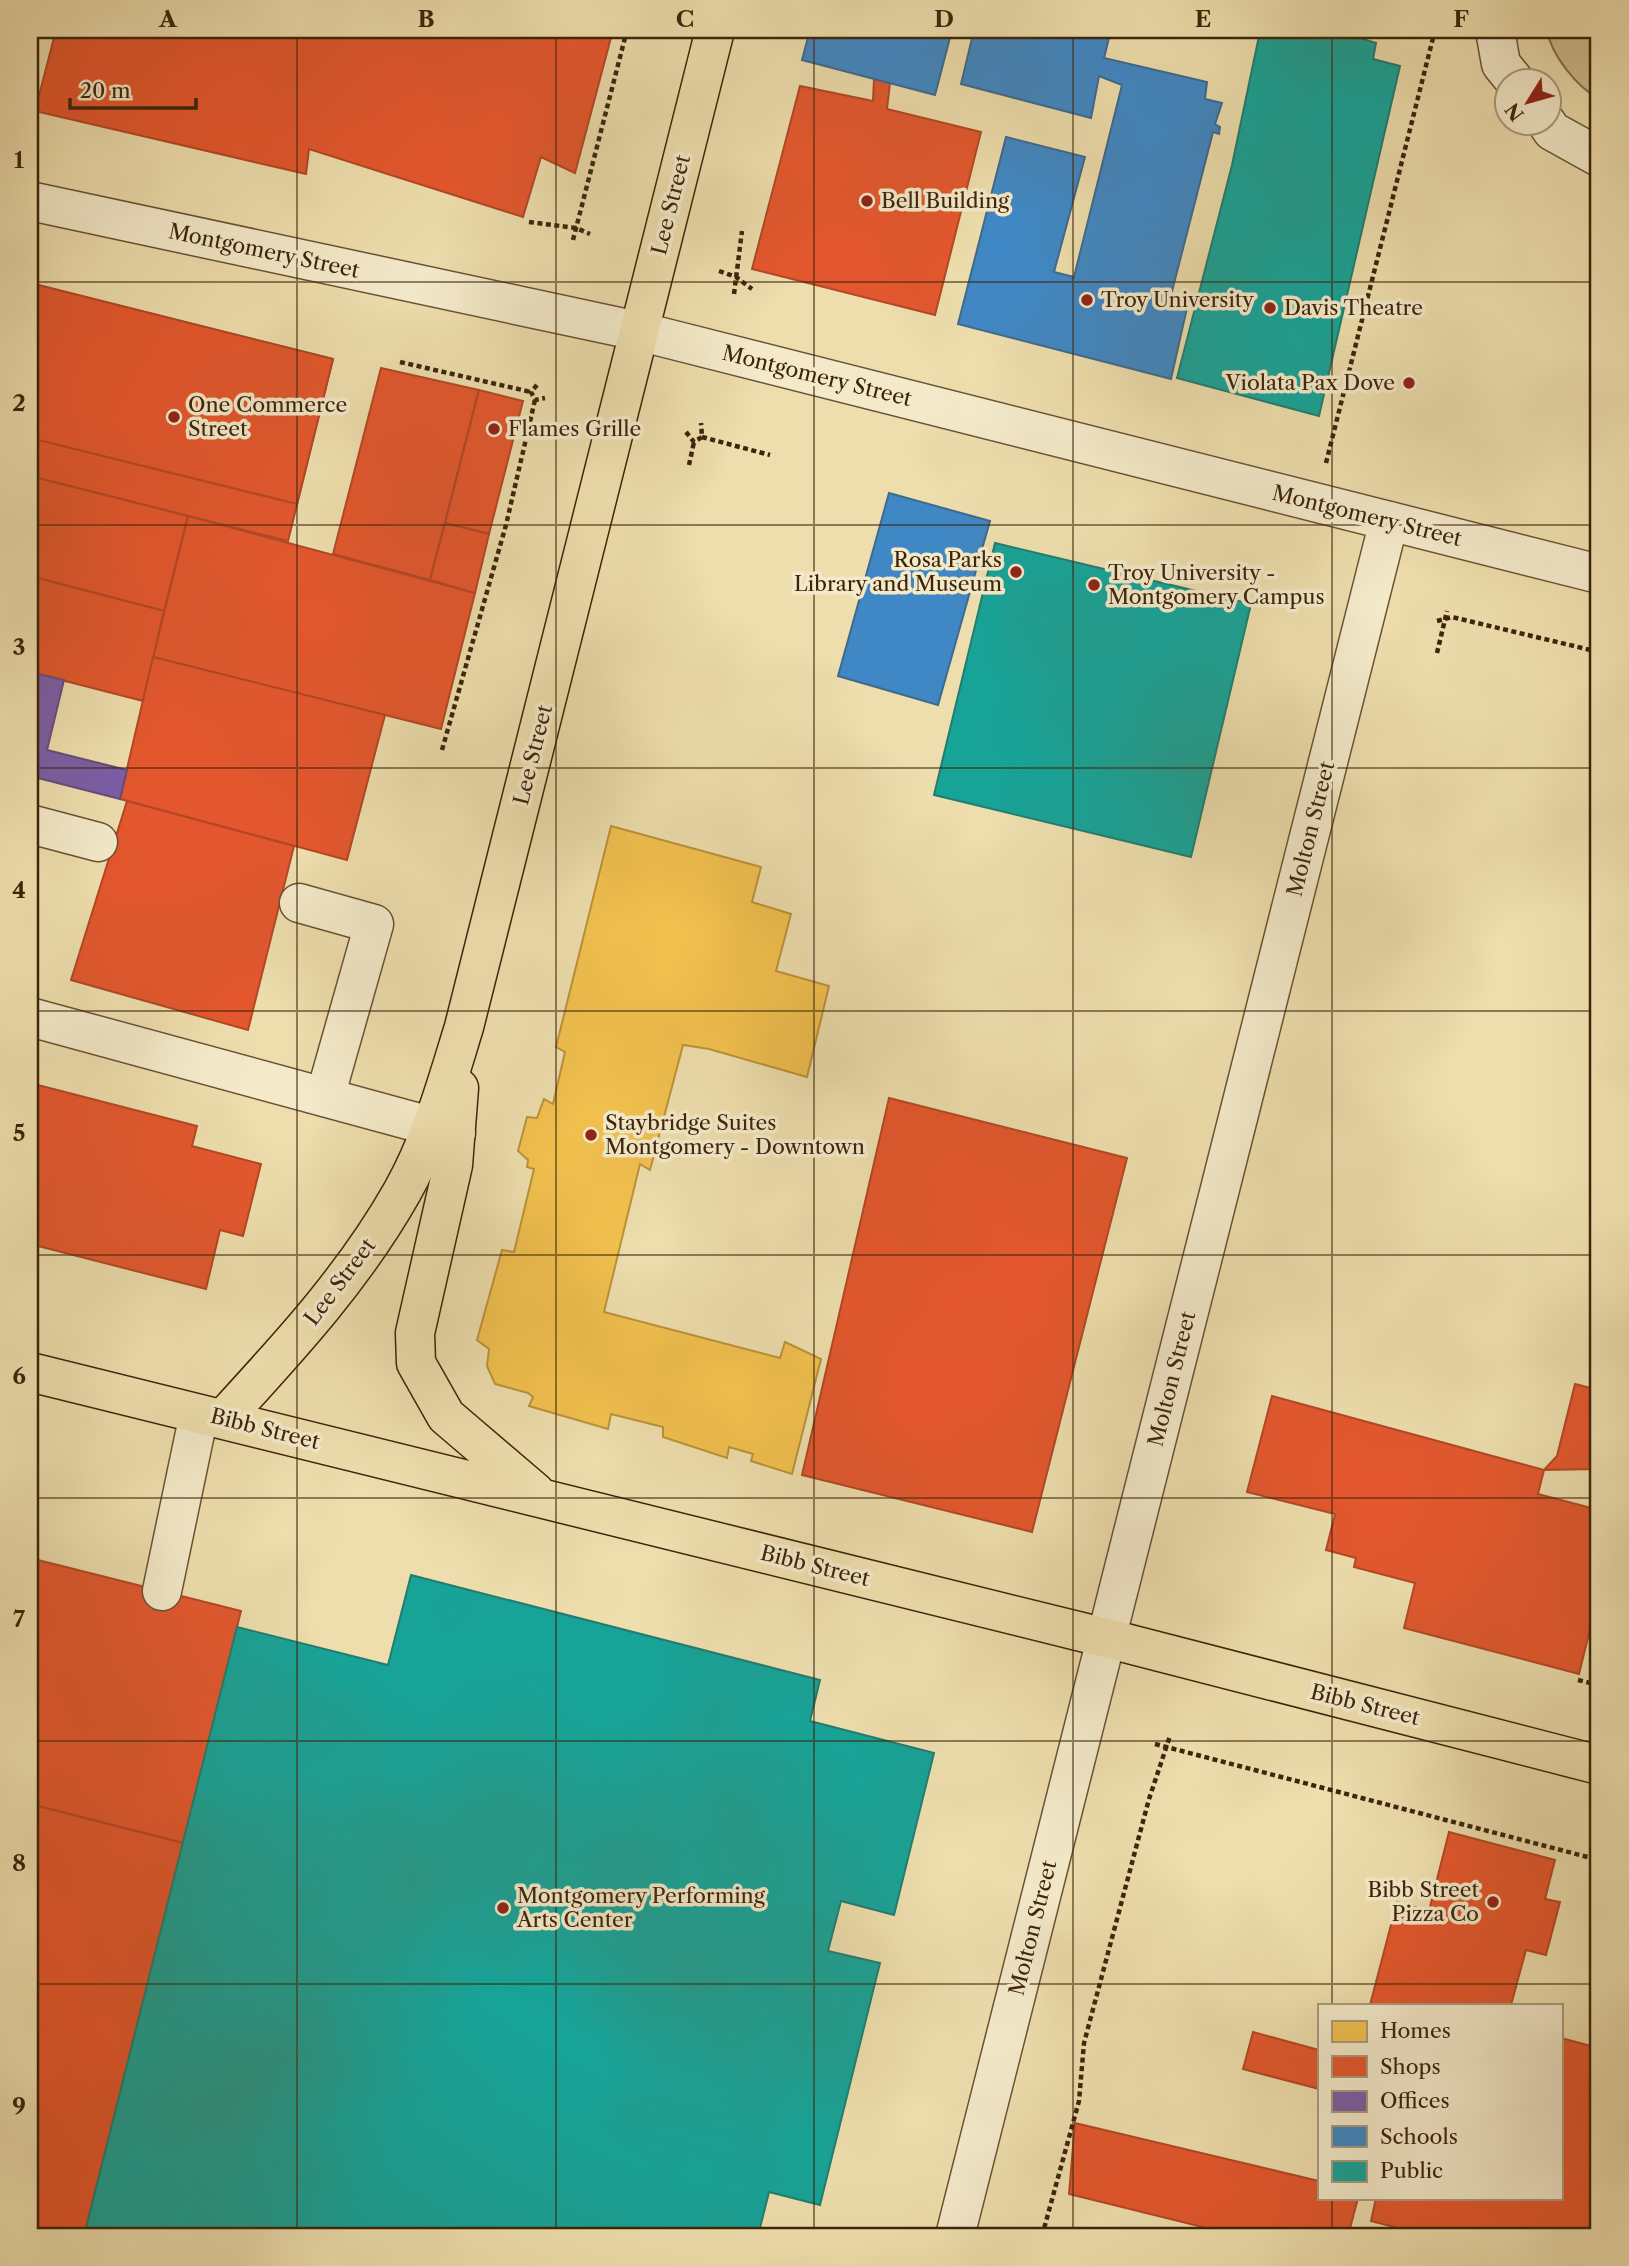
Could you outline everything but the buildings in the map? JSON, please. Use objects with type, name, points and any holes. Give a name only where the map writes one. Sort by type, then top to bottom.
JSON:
[{"type":"main road","name":"Lee Street","points":[[211,1416],[326,1306],[444,1130],[464,1027],[715,30]]},
{"type":"main road","points":[[444,1130],[453,1165],[419,1311],[415,1333],[416,1363],[446,1416],[542,1498]]},
{"type":"main road","name":"Bibb Street","points":[[30,1371],[1106,1638],[1599,1765]]},
{"type":"street","points":[[1495,30],[1504,66]]},
{"type":"street","points":[[1561,136],[1599,158]]},
{"type":"street","name":"Montgomery Street","points":[[30,201],[638,331],[1599,574]]},
{"type":"street","name":"Molton Street","points":[[955,2236],[1389,521]]},
{"type":"street","points":[[30,824],[98,842]]},
{"type":"street","points":[[299,903],[374,924],[326,1097]]},
{"type":"street","points":[[30,1017],[444,1130]]},
{"type":"street","points":[[162,1591],[211,1416]]},
{"type":"path","points":[[573,240],[627,30]]},
{"type":"path","points":[[1316,503],[1436,30]]},
{"type":"path","points":[[529,222],[576,228],[590,234]]},
{"type":"path","points":[[734,294],[743,231]]},
{"type":"path","points":[[719,271],[736,277],[752,289]]},
{"type":"path","points":[[400,362],[531,392]]},
{"type":"path","points":[[531,392],[537,385]]},
{"type":"path","points":[[442,750],[506,525],[535,400],[531,392]]},
{"type":"path","points":[[535,400],[545,398]]},
{"type":"path","points":[[701,423],[702,437]]},
{"type":"path","points":[[686,432],[694,442]]},
{"type":"path","points":[[689,465],[694,442],[702,437],[770,455]]},
{"type":"path","points":[[1437,653],[1447,611]]},
{"type":"path","points":[[1437,621],[1452,617],[1599,652]]},
{"type":"path","points":[[1577,1680],[1599,1685]]},
{"type":"path","points":[[1042,2236],[1079,2101],[1084,2043],[1149,1799],[1170,1736]]},
{"type":"path","points":[[1155,1744],[1599,1860]]},
{"type":"shaded area","points":[[1547,30],[1599,30],[1599,99],[1582,87],[1559,60]]},
{"type":"place","name":"Bell Building","points":[[867,201]]},
{"type":"place","name":"Troy University","points":[[1087,300]]},
{"type":"place","name":"Davis Theatre","points":[[1270,308]]},
{"type":"place","name":"Violata Pax Dove","points":[[1409,383]]},
{"type":"place","name":"One Commerce Street","points":[[174,417]]},
{"type":"place","name":"Flames Grille","points":[[494,429]]},
{"type":"place","name":"Rosa Parks Library and Museum","points":[[1016,572]]},
{"type":"place","name":"Troy University - Montgomery Campus","points":[[1094,585]]},
{"type":"place","name":"Staybridge Suites Montgomery - Downtown","points":[[591,1135]]},
{"type":"place","name":"Bibb Street Pizza Co","points":[[1493,1902]]},
{"type":"place","name":"Montgomery Performing Arts Center","points":[[503,1908]]}]
